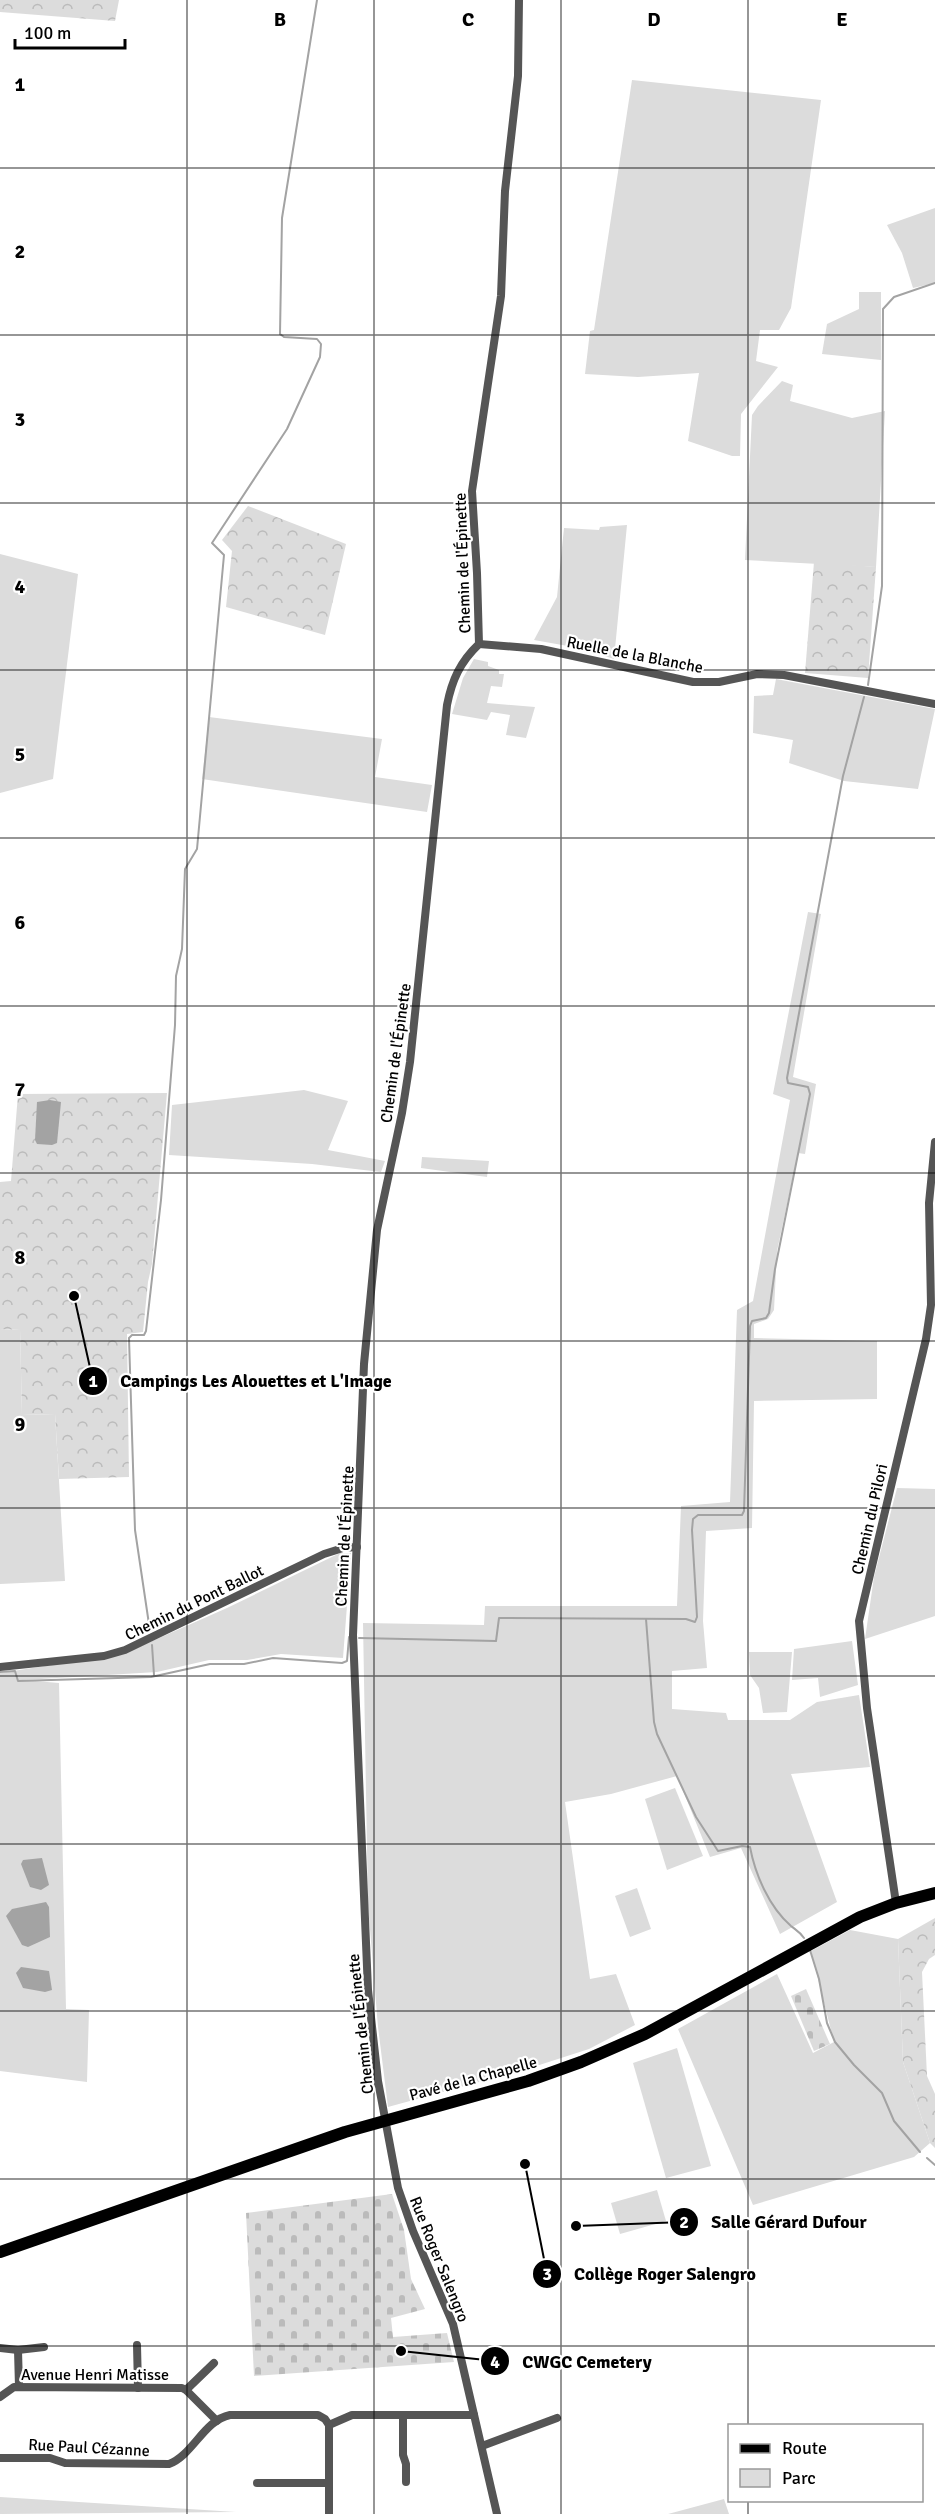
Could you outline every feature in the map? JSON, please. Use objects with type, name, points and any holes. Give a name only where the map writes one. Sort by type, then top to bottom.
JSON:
[{"type":"main road","name":"Pavé de la Chapelle","points":[[0,2252],[385,2119],[528,2081],[598,2056],[645,2034],[834,1930],[896,1903],[935,1893]]},
{"type":"street","name":"Chemin de l'Épinette","points":[[385,2119],[370,2016],[362,1895],[353,1647],[364,1364],[369,1293],[380,1210],[402,1113],[410,1062],[447,705],[451,686],[460,664],[479,644],[477,573],[471,498],[501,296],[505,191],[518,76],[519,0]]},
{"type":"street","name":"Ruelle de la Blanche","points":[[479,644],[541,649],[693,682],[719,682],[746,675],[766,674],[857,688],[935,704]]},
{"type":"street","name":"Chemin du Pilori","points":[[896,1903],[867,1708],[858,1622],[926,1339],[931,1305],[929,1203],[935,1142]]},
{"type":"street","name":"Chemin du Pont Ballot","points":[[0,1667],[97,1657],[125,1650],[324,1554],[343,1548],[357,1547]]},
{"type":"street","name":"Rue Roger Salengro","points":[[385,2119],[401,2200],[451,2317],[497,2514]]},
{"type":"street","points":[[137,2345],[138,2388]]},
{"type":"street","points":[[0,2348],[18,2350],[44,2347]]},
{"type":"street","points":[[18,2350],[19,2387]]},
{"type":"street","points":[[186,2390],[214,2363]]},
{"type":"street","name":"Avenue Henri Matisse","points":[[0,2397],[9,2389],[19,2387],[186,2390],[217,2421]]},
{"type":"street","points":[[217,2421],[230,2415],[318,2415],[325,2419],[329,2425],[329,2514]]},
{"type":"street","points":[[329,2425],[352,2415],[474,2415]]},
{"type":"street","points":[[403,2415],[406,2482]]},
{"type":"street","points":[[482,2446],[557,2418]]},
{"type":"street","name":"Rue Paul Cézanne","points":[[0,2458],[50,2458],[65,2463],[169,2463],[180,2457],[217,2421]]},
{"type":"street","points":[[257,2483],[329,2483]]},
{"type":"green space","points":[[0,0],[119,0],[115,21],[0,12]]},
{"type":"green space","points":[[632,80],[821,100],[791,308],[779,330],[760,330],[756,361],[778,367],[741,414],[740,456],[732,456],[688,441],[699,373],[638,377],[585,374],[590,331],[594,330]]},
{"type":"green space","points":[[935,208],[935,283],[913,288],[902,253],[887,225]]},
{"type":"green space","points":[[859,292],[881,292],[881,360],[822,354],[827,324],[859,309]]},
{"type":"green space","points":[[782,381],[793,385],[790,401],[852,418],[885,411],[876,567],[745,560],[752,415]]},
{"type":"green space","points":[[248,506],[346,544],[325,635],[226,607],[232,551],[222,540]]},
{"type":"green space","points":[[627,525],[614,659],[579,648],[534,640],[557,597],[564,528],[599,530],[600,527]]},
{"type":"green space","points":[[0,554],[78,574],[53,779],[0,793]]},
{"type":"green space","points":[[814,562],[876,567],[868,678],[805,673]]},
{"type":"green space","points":[[474,659],[488,662],[488,666],[499,670],[499,674],[504,674],[502,687],[491,686],[487,703],[535,707],[526,738],[506,735],[510,715],[491,712],[487,720],[452,714],[463,678]]},
{"type":"green space","points":[[776,679],[935,709],[918,789],[844,781],[789,763],[793,740],[753,733],[754,696],[773,695]]},
{"type":"green space","points":[[209,717],[382,739],[375,777],[432,785],[427,812],[202,779]]},
{"type":"green space","points":[[808,912],[821,914],[793,1077],[816,1084],[805,1154],[798,1153],[777,1251],[774,1310],[768,1319],[754,1324],[754,1338],[877,1341],[877,1399],[754,1401],[752,1528],[706,1531],[703,1621],[707,1668],[672,1671],[672,1709],[726,1713],[728,1720],[790,1720],[817,1702],[859,1695],[870,1767],[791,1774],[837,1902],[780,1934],[741,1848],[710,1857],[677,1776],[611,1794],[565,1802],[590,1979],[616,1974],[635,2025],[589,2049],[530,2068],[388,2107],[378,2027],[368,1905],[363,1623],[484,1625],[485,1606],[677,1606],[681,1506],[730,1502],[737,1310],[753,1301],[790,1100],[773,1094]]},
{"type":"green space","points":[[304,1090],[348,1101],[328,1150],[385,1161],[381,1172],[312,1164],[169,1155],[172,1105]]},
{"type":"green space","points":[[167,1093],[152,1264],[143,1332],[127,1334],[129,1477],[59,1479],[55,1414],[22,1415],[20,1330],[0,1329],[0,1182],[11,1181],[18,1094]]},
{"type":"green space","points":[[422,1157],[489,1161],[487,1177],[421,1168]]},
{"type":"green space","points":[[0,1329],[20,1330],[22,1415],[55,1414],[65,1581],[0,1584]]},
{"type":"green space","points":[[897,1488],[935,1489],[935,1616],[865,1639],[874,1577]]},
{"type":"green space","points":[[340,1553],[351,1553],[343,1658],[281,1654],[247,1660],[209,1660],[157,1672],[23,1680],[59,1683],[66,2009],[89,2010],[87,2082],[0,2071],[0,1673],[123,1654],[227,1608]]},
{"type":"green space","points":[[852,1641],[858,1685],[820,1697],[818,1678],[792,1680],[794,1649]]},
{"type":"green space","points":[[749,1652],[792,1652],[787,1712],[763,1713],[759,1688],[750,1675]]},
{"type":"green space","points":[[675,1788],[703,1856],[667,1870],[645,1799]]},
{"type":"green space","points":[[637,1888],[651,1929],[630,1937],[615,1896]]},
{"type":"green space","points":[[935,1918],[935,1955],[929,1959],[922,1972],[927,2076],[935,2094],[935,2148],[930,2143],[903,2062],[898,1939]]},
{"type":"green space","points":[[850,1930],[898,1939],[903,2062],[930,2143],[914,2157],[753,2205],[678,2029],[777,1974],[813,2053],[834,2042],[811,1951]]},
{"type":"green space","points":[[806,1989],[830,2044],[814,2051],[791,1996]]},
{"type":"green space","points":[[677,2048],[711,2166],[666,2178],[633,2063]]},
{"type":"green space","points":[[657,2190],[666,2221],[620,2234],[611,2203]]},
{"type":"green space","points":[[392,2194],[404,2230],[411,2279],[425,2309],[391,2318],[393,2337],[447,2333],[454,2362],[254,2376],[246,2213]]},
{"type":"green space","points":[[0,2497],[236,2512],[0,2514]]},
{"type":"green space","points":[[724,2499],[729,2514],[668,2514]]},
{"type":"shaded area","points":[[50,1100],[61,1102],[57,1143],[37,1144],[35,1140],[37,1102]]},
{"type":"shaded area","points":[[42,1858],[49,1885],[41,1890],[30,1887],[21,1864],[23,1860]]},
{"type":"shaded area","points":[[46,1902],[49,1907],[50,1937],[28,1947],[22,1945],[6,1916],[12,1909]]},
{"type":"shaded area","points":[[21,1967],[49,1971],[52,1990],[45,1992],[23,1988],[16,1973]]},
{"type":"waterway","points":[[150,1631],[135,1530],[129,1338],[132,1335],[144,1335],[146,1331],[161,1200],[175,1025],[176,976],[182,949],[185,869],[197,849],[224,555],[212,543],[287,429],[320,357],[321,344],[317,339],[284,337],[280,334],[282,218],[317,0]]},
{"type":"waterway","points":[[868,685],[882,586],[883,309],[894,297],[935,283]]},
{"type":"waterway","points":[[359,1638],[496,1641],[499,1618],[686,1619],[695,1622],[697,1617],[693,1519],[698,1515],[742,1515],[744,1511],[750,1326],[752,1321],[766,1318],[769,1313],[775,1269],[810,1094],[808,1087],[788,1083],[787,1078],[843,776],[864,697]]},
{"type":"waterway","points":[[646,1619],[654,1722],[657,1734],[696,1817],[718,1851],[742,1846],[750,1847],[759,1879],[770,1900],[783,1918],[804,1938]]},
{"type":"waterway","points":[[0,1672],[15,1671],[18,1681],[151,1677],[210,1664],[244,1664],[273,1658],[342,1663],[347,1661],[349,1637]]},
{"type":"waterway","points":[[152,1645],[154,1675]]},
{"type":"waterway","points":[[810,1950],[819,1979],[827,2023],[835,2042],[882,2093],[894,2121],[920,2152]]},
{"type":"waterway","points":[[927,2158],[935,2165]]},
{"type":"place","name":"Campings Les Alouettes et L'Image","points":[[74,1296]]},
{"type":"place","name":"Collège Roger Salengro","points":[[525,2164]]},
{"type":"place","name":"Salle Gérard Dufour","points":[[576,2226]]},
{"type":"place","name":"CWGC Cemetery","points":[[401,2351]]}]
